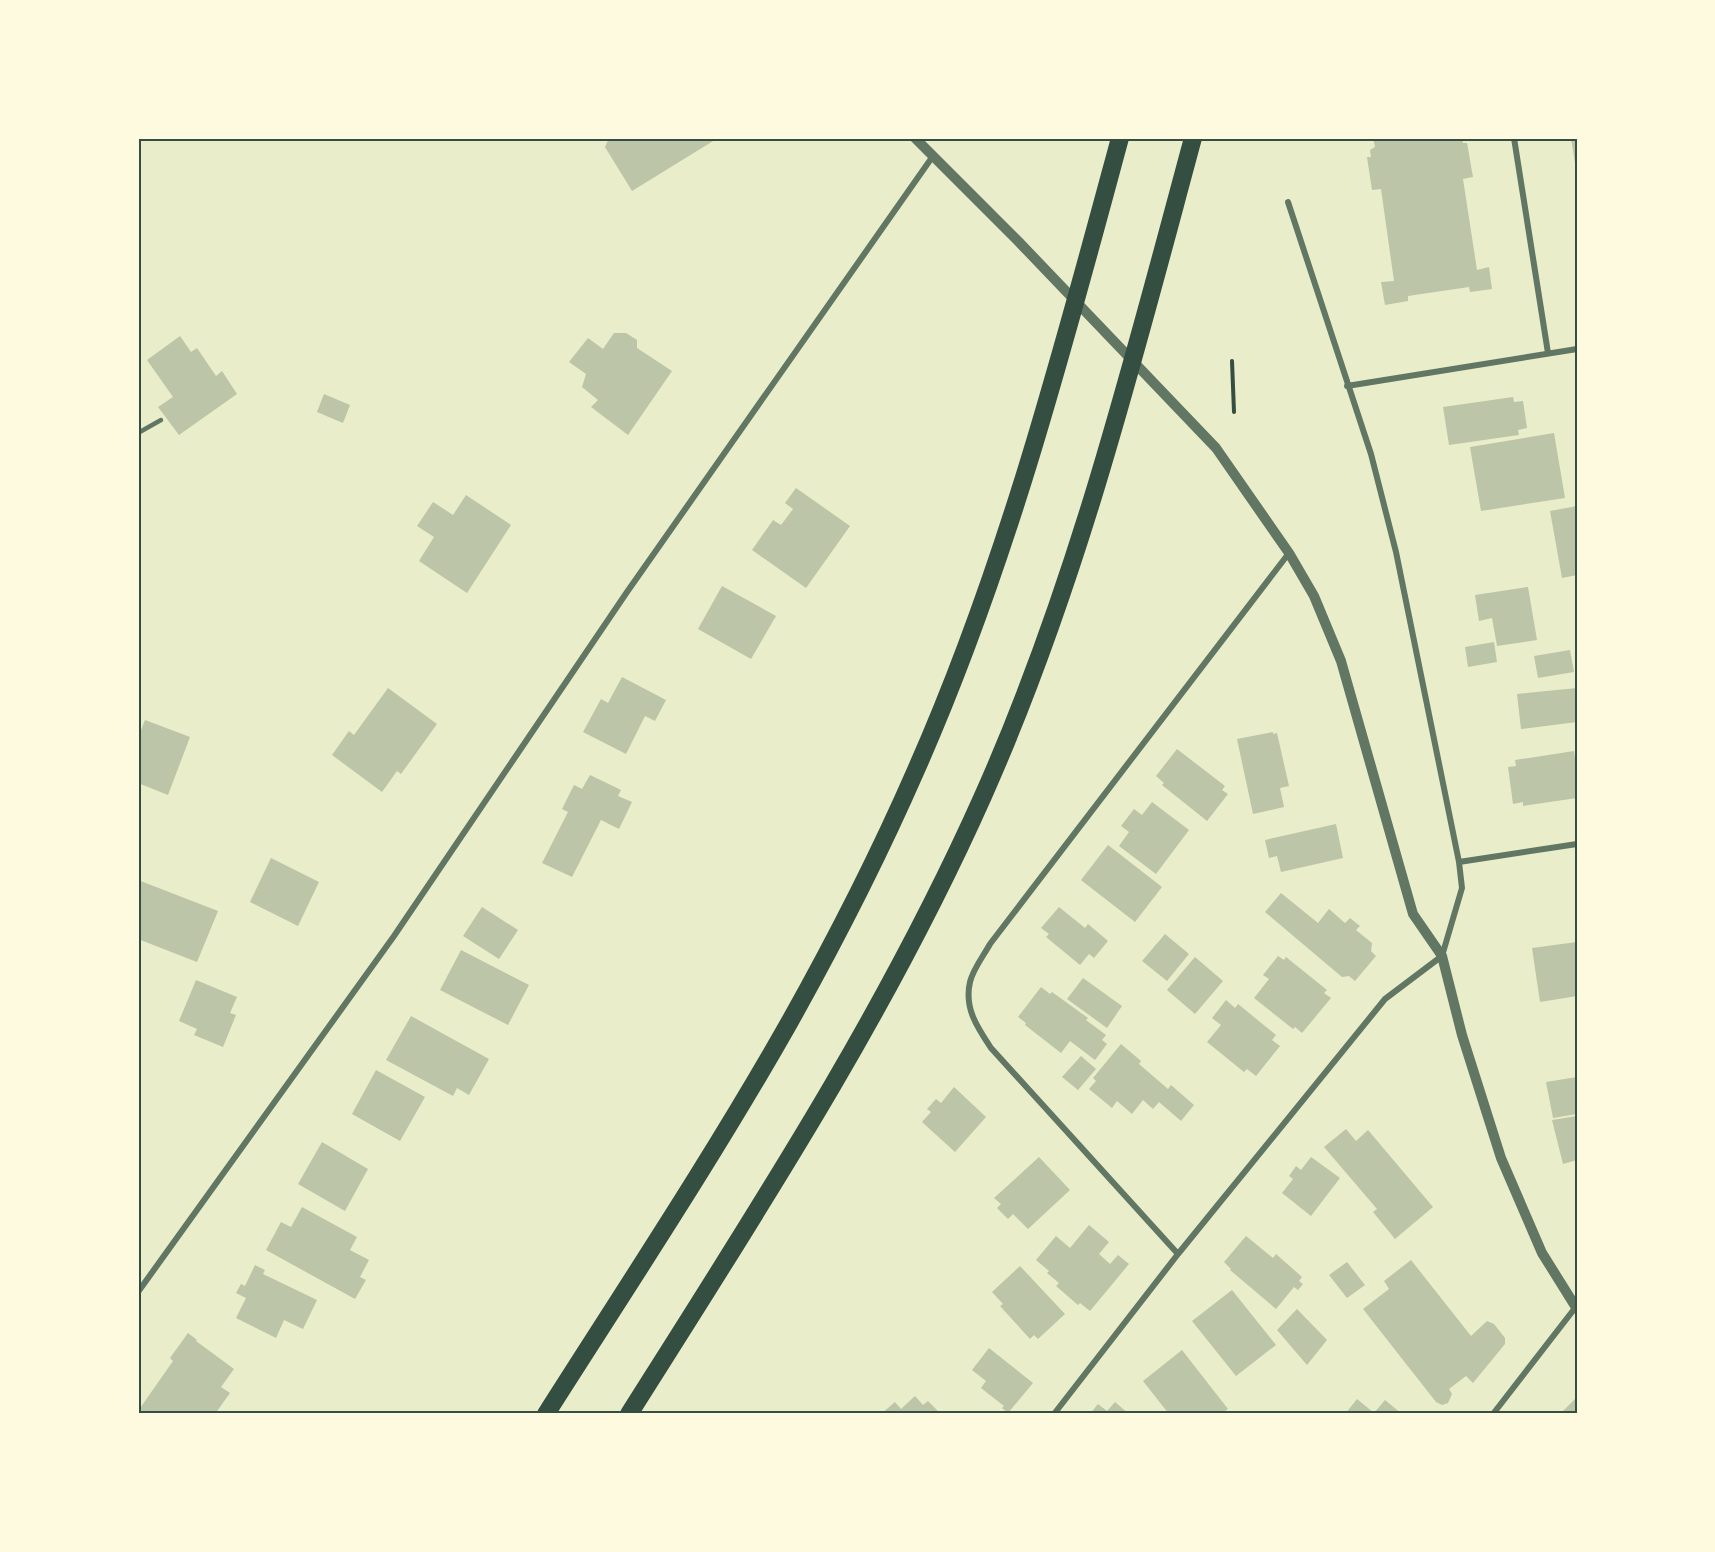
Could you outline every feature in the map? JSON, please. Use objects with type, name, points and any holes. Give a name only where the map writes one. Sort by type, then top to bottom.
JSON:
[{"type":"highway","points":[[546,1414],[726,1129],[787,1027],[850,909],[917,769],[963,658],[1016,504],[1058,367],[1120,138]]},
{"type":"highway","points":[[629,1414],[783,1170],[863,1034],[927,912],[984,794],[1030,682],[1089,510],[1124,393],[1193,138]]},
{"type":"street","points":[[915,138],[1018,241],[1216,448],[1289,553],[1314,596],[1341,661],[1413,914],[1442,956],[1462,1035],[1501,1158],[1542,1253],[1576,1309],[1493,1414]]},
{"type":"street","points":[[1514,138],[1548,353]]},
{"type":"street","points":[[138,1292],[394,936],[627,592],[933,156]]},
{"type":"street","points":[[1054,1414],[1178,1254],[1385,999],[1442,956],[1462,888],[1459,862],[1396,552],[1371,454],[1288,202]]},
{"type":"street","points":[[1347,386],[1577,349]]},
{"type":"street","points":[[1178,1254],[991,1048],[974,1023],[969,1005],[970,980],[990,944],[1289,553]]},
{"type":"street","points":[[1459,862],[1577,844]]},
{"type":"lane","points":[[138,433],[161,420]]},
{"type":"path","points":[[1232,361],[1234,412]]},
{"type":"building","points":[[609,138],[718,138],[632,191],[605,147]]},
{"type":"building","points":[[1373,138],[1462,138],[1463,143],[1467,143],[1473,177],[1463,179],[1477,270],[1489,267],[1492,289],[1470,292],[1469,287],[1408,296],[1408,301],[1385,305],[1381,282],[1394,281],[1381,189],[1372,190],[1367,157],[1371,157],[1370,150],[1375,147]]},
{"type":"building","points":[[1571,138],[1577,138],[1576,170]]},
{"type":"building","points":[[614,333],[626,333],[637,340],[637,348],[672,371],[628,435],[591,407],[598,400],[582,387],[586,374],[569,362],[588,338],[603,349]]},
{"type":"building","points":[[180,336],[191,352],[197,348],[216,376],[222,371],[237,394],[179,435],[158,407],[173,397],[147,360]]},
{"type":"building","points":[[324,394],[350,405],[343,423],[317,412]]},
{"type":"building","points":[[1513,397],[1514,402],[1523,401],[1527,428],[1518,430],[1519,435],[1449,445],[1443,407]]},
{"type":"building","points":[[1554,433],[1565,498],[1481,511],[1470,447]]},
{"type":"building","points":[[796,488],[850,526],[806,588],[752,550],[773,520],[781,525],[793,509],[785,503]]},
{"type":"building","points":[[466,495],[511,525],[467,593],[419,561],[434,537],[417,526],[433,502],[453,515]]},
{"type":"building","points":[[1577,506],[1577,575],[1562,578],[1550,511]]},
{"type":"building","points":[[722,586],[776,616],[751,659],[698,629]]},
{"type":"building","points":[[1528,587],[1537,640],[1497,646],[1492,618],[1479,621],[1475,595]]},
{"type":"building","points":[[1494,642],[1497,662],[1468,667],[1465,647]]},
{"type":"building","points":[[1570,650],[1574,672],[1538,678],[1534,656]]},
{"type":"building","points":[[622,677],[666,700],[655,721],[645,716],[626,754],[583,732],[601,699],[608,703]]},
{"type":"building","points":[[388,688],[437,724],[401,774],[397,771],[382,792],[332,755],[349,731],[354,735]]},
{"type":"building","points":[[1577,688],[1577,722],[1521,729],[1517,694]]},
{"type":"building","points":[[145,720],[190,737],[168,795],[138,783],[138,738]]},
{"type":"building","points":[[1273,732],[1273,734],[1277,733],[1289,786],[1280,788],[1284,807],[1253,814],[1237,739]]},
{"type":"building","points":[[1177,749],[1225,786],[1222,790],[1228,794],[1207,821],[1162,785],[1164,783],[1156,776]]},
{"type":"building","points":[[1574,751],[1577,798],[1523,806],[1523,802],[1513,804],[1508,767],[1516,766],[1515,760]]},
{"type":"building","points":[[590,775],[621,790],[618,796],[632,802],[619,829],[601,820],[572,877],[542,863],[568,812],[562,809],[574,785],[582,789]]},
{"type":"building","points":[[1152,802],[1189,830],[1156,874],[1119,846],[1129,832],[1121,826],[1134,809],[1142,815]]},
{"type":"building","points":[[1336,824],[1343,858],[1281,872],[1277,856],[1269,858],[1265,840]]},
{"type":"building","points":[[1108,845],[1162,887],[1135,922],[1081,880]]},
{"type":"building","points":[[271,858],[319,882],[298,926],[250,902]]},
{"type":"building","points":[[138,880],[218,911],[197,962],[138,939]]},
{"type":"building","points":[[1281,893],[1318,923],[1329,909],[1345,923],[1350,918],[1360,926],[1356,930],[1372,943],[1371,951],[1376,956],[1355,981],[1349,976],[1342,977],[1265,912]]},
{"type":"building","points":[[482,907],[518,930],[499,959],[463,936]]},
{"type":"building","points":[[1059,907],[1085,928],[1088,924],[1108,941],[1094,958],[1089,954],[1080,965],[1046,937],[1049,934],[1041,928]]},
{"type":"building","points":[[1165,934],[1189,954],[1167,981],[1142,961]]},
{"type":"building","points":[[1577,942],[1577,996],[1540,1002],[1532,948]]},
{"type":"building","points":[[461,950],[529,985],[508,1025],[440,990]]},
{"type":"building","points":[[1278,956],[1284,960],[1286,957],[1327,990],[1324,993],[1331,998],[1302,1033],[1295,1027],[1293,1029],[1254,998],[1269,979],[1263,975]]},
{"type":"building","points":[[1195,957],[1223,981],[1195,1014],[1167,990]]},
{"type":"building","points":[[1083,978],[1122,1006],[1107,1028],[1067,999]]},
{"type":"building","points":[[196,980],[237,997],[230,1013],[236,1015],[223,1047],[194,1035],[197,1029],[179,1021]]},
{"type":"building","points":[[1041,987],[1050,994],[1052,992],[1088,1018],[1086,1020],[1106,1035],[1102,1040],[1107,1044],[1095,1060],[1070,1041],[1061,1053],[1018,1017]]},
{"type":"building","points":[[1226,1000],[1235,1008],[1238,1004],[1276,1035],[1272,1040],[1280,1046],[1256,1076],[1247,1069],[1244,1072],[1207,1042],[1221,1025],[1212,1018]]},
{"type":"building","points":[[411,1016],[489,1059],[469,1095],[457,1088],[453,1096],[386,1060]]},
{"type":"building","points":[[1121,1044],[1141,1061],[1139,1064],[1168,1089],[1171,1085],[1194,1105],[1181,1121],[1159,1102],[1153,1109],[1143,1100],[1132,1114],[1117,1101],[1112,1108],[1089,1089],[1096,1081],[1093,1078]]},
{"type":"building","points":[[1081,1056],[1096,1069],[1078,1090],[1062,1077]]},
{"type":"building","points":[[376,1070],[425,1097],[400,1141],[352,1114]]},
{"type":"building","points":[[1577,1077],[1577,1114],[1553,1118],[1546,1082]]},
{"type":"building","points":[[954,1087],[986,1117],[955,1152],[922,1122],[931,1112],[927,1109],[936,1099],[941,1103]]},
{"type":"building","points":[[1577,1116],[1577,1160],[1563,1164],[1552,1120]]},
{"type":"building","points":[[1346,1129],[1356,1141],[1368,1130],[1433,1207],[1395,1239],[1373,1212],[1377,1209],[1324,1147]]},
{"type":"building","points":[[322,1142],[368,1169],[345,1211],[298,1184]]},
{"type":"building","points":[[1039,1157],[1070,1190],[1028,1229],[1013,1214],[1008,1219],[997,1208],[1001,1204],[994,1198]]},
{"type":"building","points":[[1311,1157],[1340,1178],[1311,1216],[1282,1193],[1293,1179],[1289,1176],[1296,1166],[1301,1170]]},
{"type":"building","points":[[302,1207],[357,1237],[350,1250],[369,1260],[360,1277],[366,1280],[355,1299],[266,1250],[281,1222],[291,1227]]},
{"type":"building","points":[[1089,1225],[1109,1242],[1099,1254],[1110,1264],[1118,1255],[1129,1264],[1090,1311],[1080,1303],[1078,1305],[1056,1286],[1059,1283],[1036,1260],[1056,1236],[1070,1248]]},
{"type":"building","points":[[1246,1236],[1273,1258],[1276,1254],[1302,1277],[1299,1281],[1303,1284],[1298,1290],[1294,1287],[1276,1309],[1230,1270],[1224,1262]]},
{"type":"building","points":[[1411,1260],[1471,1336],[1487,1321],[1494,1324],[1505,1338],[1505,1344],[1473,1383],[1466,1376],[1449,1389],[1452,1394],[1448,1403],[1442,1405],[1436,1402],[1363,1309],[1389,1289],[1384,1281]]},
{"type":"building","points":[[1347,1262],[1365,1285],[1347,1298],[1329,1275]]},
{"type":"building","points":[[255,1265],[265,1270],[263,1274],[317,1300],[303,1329],[284,1320],[276,1338],[236,1318],[246,1298],[236,1293],[241,1284],[245,1286]]},
{"type":"building","points":[[1020,1266],[1065,1314],[1038,1339],[1034,1335],[1030,1339],[1000,1306],[1003,1304],[992,1292]]},
{"type":"building","points":[[1232,1290],[1276,1345],[1236,1376],[1192,1321]]},
{"type":"building","points":[[1297,1309],[1327,1340],[1307,1365],[1277,1330]]},
{"type":"building","points":[[188,1333],[234,1369],[221,1387],[230,1393],[215,1414],[138,1414],[173,1361],[170,1358]]},
{"type":"building","points":[[989,1348],[1033,1383],[1008,1413],[1002,1408],[1004,1406],[981,1388],[986,1381],[972,1370]]},
{"type":"building","points":[[1182,1350],[1228,1409],[1221,1414],[1169,1414],[1143,1381]]},
{"type":"building","points":[[915,1396],[923,1405],[928,1401],[941,1414],[881,1414],[895,1402],[901,1409]]},
{"type":"building","points":[[1577,1397],[1577,1414],[1560,1414]]},
{"type":"building","points":[[1357,1399],[1374,1413],[1385,1400],[1402,1414],[1345,1414]]},
{"type":"building","points":[[1115,1402],[1129,1414],[1090,1414],[1098,1404],[1107,1411]]}]
